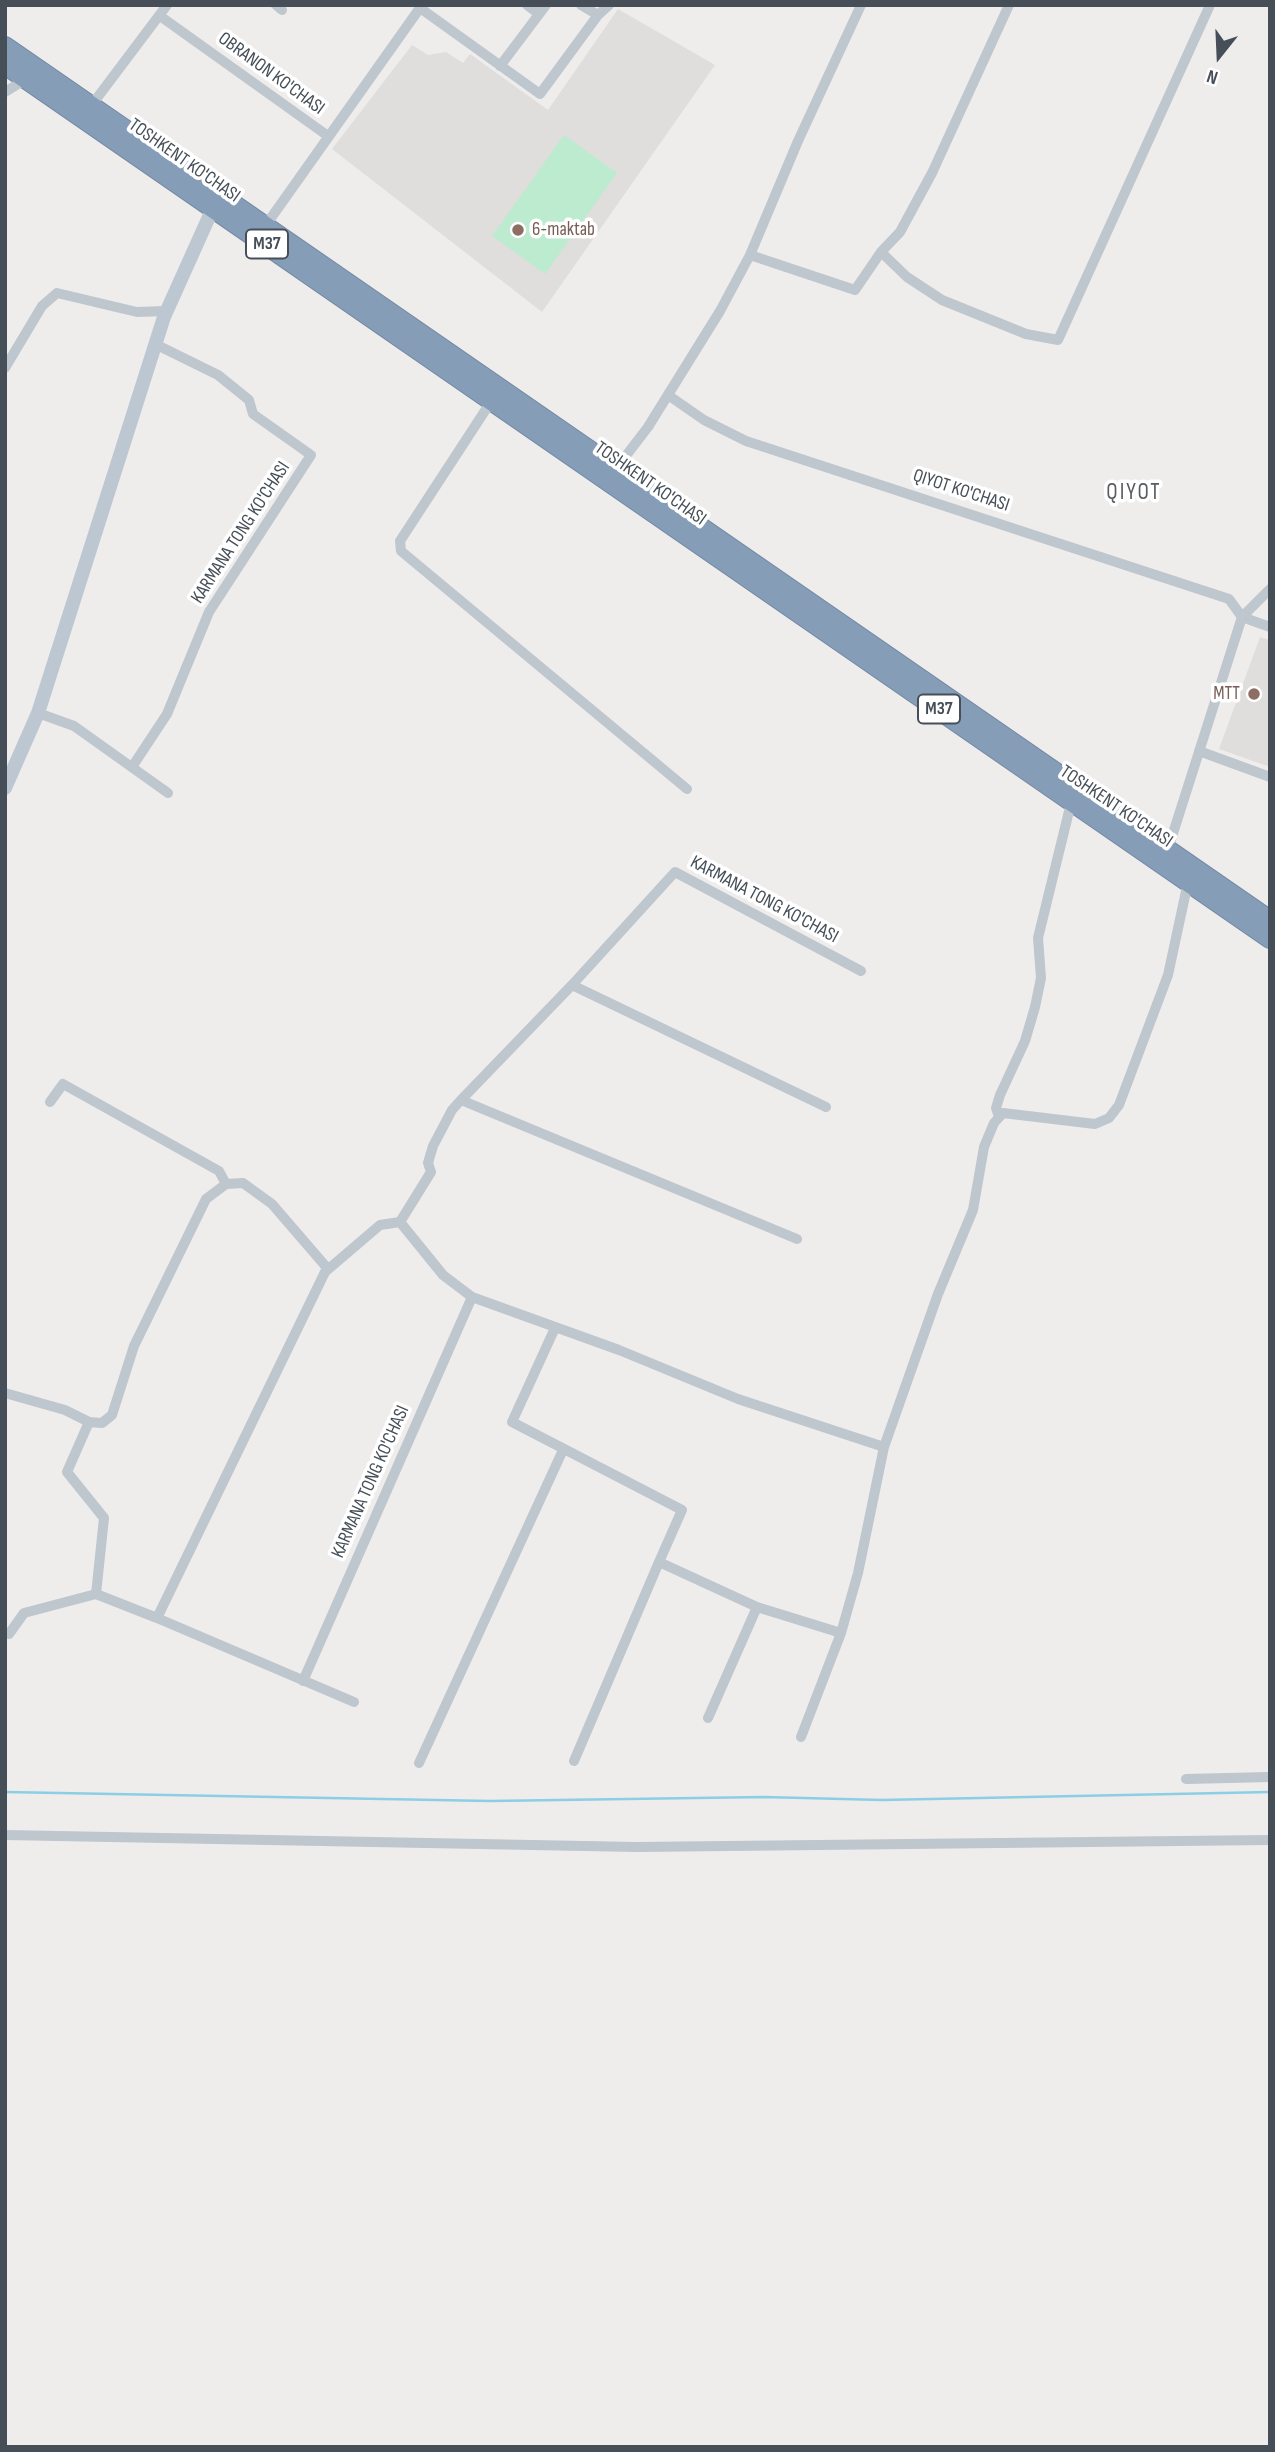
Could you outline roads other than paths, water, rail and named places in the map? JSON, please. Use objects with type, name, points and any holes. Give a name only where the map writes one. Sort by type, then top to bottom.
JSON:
[{"type":"highway","name":"TOSHKENT KO'CHASI","points":[[5,46],[265,225],[1071,803],[1270,939]]},
{"type":"highway","name":"TOSHKENT KO'CHASI","points":[[5,65],[492,400],[612,473],[1270,920]]},
{"type":"street","points":[[91,106],[167,5]]},
{"type":"street","points":[[500,66],[543,9],[527,5]]},
{"type":"street","points":[[581,5],[598,15]]},
{"type":"street","points":[[421,7],[540,94],[598,15],[610,5]]},
{"type":"street","points":[[612,473],[668,395],[720,311],[750,255],[861,5]]},
{"type":"street","points":[[750,255],[855,290],[881,252],[900,232],[932,173],[1009,5]]},
{"type":"street","points":[[881,252],[907,277],[942,300],[1026,334],[1058,340],[1210,5]]},
{"type":"street","name":"OBRANON KO'CHASI","points":[[265,225],[421,7]]},
{"type":"street","name":"OBRANON KO'CHASI","points":[[160,16],[328,136]]},
{"type":"street","points":[[5,92],[26,79]]},
{"type":"street","points":[[6,787],[38,713],[166,311],[213,208]]},
{"type":"street","points":[[5,368],[42,306],[57,293],[136,312],[166,311]]},
{"type":"street","name":"KARMANA TONG KO'CHASI","points":[[132,767],[167,714],[209,612],[311,455],[253,414],[249,400],[218,375],[155,344]]},
{"type":"street","name":"QIYOT KO'CHASI","points":[[668,395],[704,420],[746,440],[1228,599],[1242,617]]},
{"type":"street","points":[[492,400],[400,541],[401,551],[687,789]]},
{"type":"street","points":[[1168,849],[1242,617],[1270,589]]},
{"type":"street","points":[[1242,617],[1270,627]]},
{"type":"street","points":[[38,713],[74,726],[168,793]]},
{"type":"street","points":[[1199,751],[1270,777]]},
{"type":"street","points":[[999,1117],[996,1108],[998,1101],[1025,1041],[1041,978],[1038,938],[1071,803]]},
{"type":"street","name":"KARMANA TONG KO'CHASI","points":[[400,1222],[431,1172],[428,1163],[433,1146],[452,1110],[572,985],[675,872],[861,971]]},
{"type":"street","points":[[802,1737],[841,1633],[858,1573],[884,1447],[938,1294],[973,1210],[984,1147],[993,1123],[1003,1113],[1095,1124],[1109,1118],[1119,1105],[1168,975],[1188,882]]},
{"type":"street","points":[[572,985],[826,1107]]},
{"type":"street","points":[[50,1102],[63,1084],[219,1171],[226,1184]]},
{"type":"street","points":[[461,1100],[797,1239]]},
{"type":"street","points":[[5,1393],[65,1410],[89,1422],[102,1423],[112,1415],[134,1346],[206,1199],[226,1184],[243,1183],[272,1204],[328,1269]]},
{"type":"street","points":[[157,1618],[328,1269],[380,1225],[400,1222],[443,1275],[472,1297],[620,1350],[738,1399],[884,1447]]},
{"type":"street","name":"KARMANA TONG KO'CHASI","points":[[303,1681],[472,1297]]},
{"type":"street","points":[[555,1328],[512,1422],[682,1510],[574,1761]]},
{"type":"street","points":[[89,1422],[67,1472],[104,1518],[96,1594]]},
{"type":"street","points":[[419,1763],[563,1450]]},
{"type":"street","points":[[659,1562],[757,1607],[841,1633]]},
{"type":"street","points":[[6,1635],[24,1613],[96,1594],[354,1702]]},
{"type":"street","points":[[708,1718],[757,1607]]},
{"type":"street","points":[[1186,1779],[1270,1777]]},
{"type":"street","points":[[5,1835],[637,1847],[1270,1840]]},
{"type":"waterway","points":[[5,1792],[490,1801],[764,1797],[882,1800],[1270,1792]]},
{"type":"place","name":"6-maktab","points":[[518,230]]},
{"type":"place","name":"MTT","points":[[1254,694]]},
{"type":"district","name":"QIYOT","points":[[1134,493]]}]
